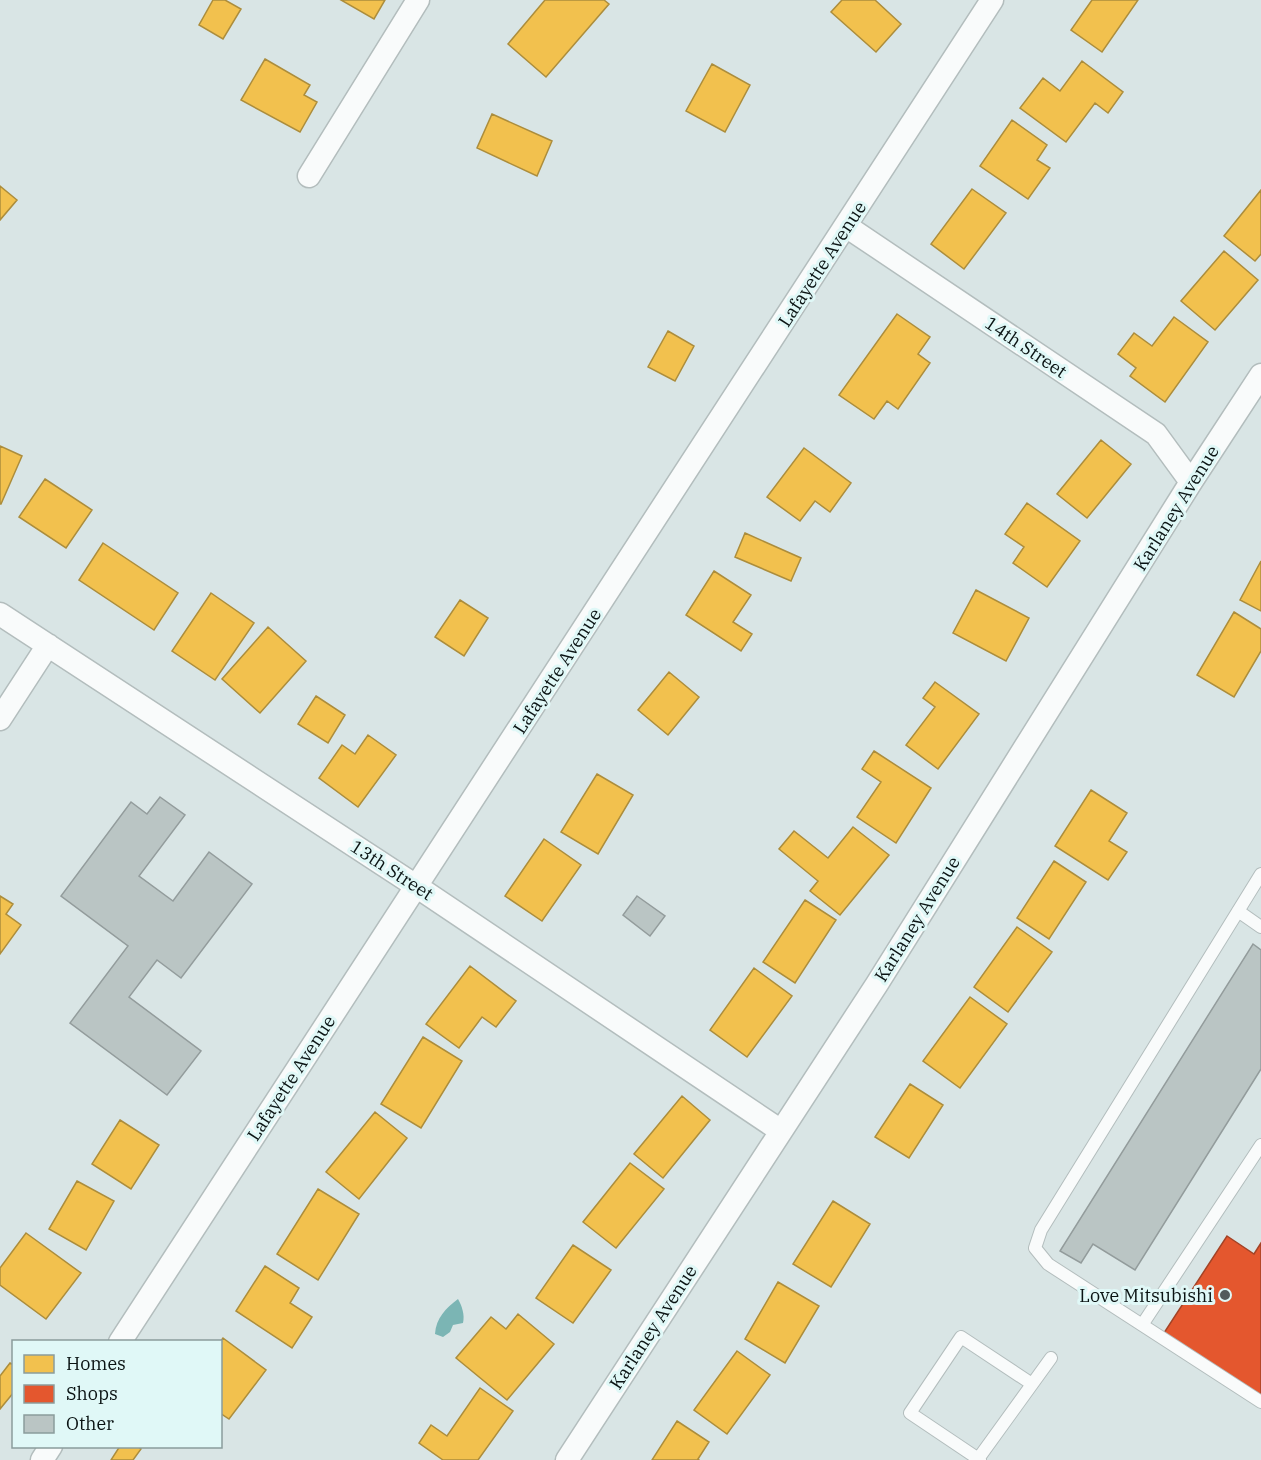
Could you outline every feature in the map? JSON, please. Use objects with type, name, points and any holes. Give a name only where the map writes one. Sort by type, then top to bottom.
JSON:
[{"type":"street","points":[[309,176],[417,0]]},
{"type":"street","name":"Lafayette Avenue","points":[[121,1340],[992,0]]},
{"type":"street","name":"14th Street","points":[[846,226],[1156,434],[1191,482]]},
{"type":"street","name":"Karlaney Avenue","points":[[567,1460],[877,984],[1191,482],[1261,375]]},
{"type":"street","name":"13th Street","points":[[0,614],[416,886],[781,1131]]},
{"type":"street","points":[[0,719],[48,645]]},
{"type":"lane","points":[[1261,874],[1041,1230],[1035,1248],[1048,1264],[1261,1402]]},
{"type":"lane","points":[[1238,911],[1261,927]]},
{"type":"lane","points":[[1142,1325],[1261,1145]]},
{"type":"lane","points":[[1032,1384],[961,1337],[910,1413],[979,1459],[1051,1358]]},
{"type":"water","points":[[458,1299],[463,1311],[463,1323],[453,1325],[450,1332],[443,1337],[435,1334],[442,1314]]},
{"type":"building: Homes","points":[[213,0],[225,0],[241,9],[223,39],[199,25]]},
{"type":"building: Homes","points":[[341,0],[385,0],[374,19]]},
{"type":"building: Homes","points":[[545,0],[604,0],[609,4],[546,77],[508,44]]},
{"type":"building: Homes","points":[[842,0],[875,0],[901,24],[876,52],[831,12]]},
{"type":"building: Homes","points":[[1092,0],[1138,0],[1102,52],[1071,30]]},
{"type":"building: Homes","points":[[265,59],[310,85],[304,95],[317,102],[300,132],[241,100]]},
{"type":"building: Homes","points":[[1082,61],[1123,92],[1108,113],[1095,103],[1066,142],[1020,108],[1043,78],[1060,91]]},
{"type":"building: Homes","points":[[712,64],[750,85],[725,132],[686,111]]},
{"type":"building: Homes","points":[[492,114],[552,141],[537,176],[477,148]]},
{"type":"building: Homes","points":[[1012,120],[1047,145],[1037,160],[1050,168],[1028,199],[980,166]]},
{"type":"building: Homes","points":[[0,186],[17,200],[0,220]]},
{"type":"building: Homes","points":[[972,189],[1006,213],[964,269],[931,244]]},
{"type":"building: Homes","points":[[1261,190],[1261,254],[1255,261],[1224,236]]},
{"type":"building: Homes","points":[[1224,251],[1258,280],[1215,330],[1181,301]]},
{"type":"building: Homes","points":[[897,314],[930,337],[918,354],[930,363],[898,409],[887,401],[874,419],[839,395]]},
{"type":"building: Homes","points":[[1174,317],[1208,342],[1165,402],[1130,376],[1136,368],[1118,354],[1134,333],[1152,346]]},
{"type":"building: Homes","points":[[668,331],[694,346],[675,381],[648,367]]},
{"type":"building: Homes","points":[[1101,440],[1131,464],[1087,518],[1057,494]]},
{"type":"building: Homes","points":[[0,446],[22,456],[1,504],[0,504]]},
{"type":"building: Homes","points":[[804,448],[851,483],[830,512],[815,501],[800,521],[767,497]]},
{"type":"building: Homes","points":[[45,479],[92,510],[66,548],[19,517]]},
{"type":"building: Homes","points":[[1027,503],[1080,541],[1047,587],[1013,563],[1024,547],[1005,534]]},
{"type":"building: Homes","points":[[745,533],[801,558],[791,581],[735,557]]},
{"type":"building: Homes","points":[[103,543],[178,593],[154,630],[79,580]]},
{"type":"building: Homes","points":[[1261,561],[1261,611],[1240,600]]},
{"type":"building: Homes","points":[[714,571],[751,595],[733,622],[752,634],[741,651],[686,615]]},
{"type":"building: Homes","points":[[976,590],[1029,618],[1006,661],[953,633]]},
{"type":"building: Homes","points":[[211,593],[254,623],[215,680],[172,651]]},
{"type":"building: Homes","points":[[460,600],[488,618],[464,656],[435,637]]},
{"type":"building: Homes","points":[[1234,612],[1261,629],[1261,651],[1234,697],[1197,675]]},
{"type":"building: Homes","points":[[268,627],[306,661],[260,713],[222,679]]},
{"type":"building: Homes","points":[[669,672],[699,697],[668,735],[638,710]]},
{"type":"building: Homes","points":[[935,682],[979,714],[938,769],[906,745],[935,707],[923,698]]},
{"type":"building: Homes","points":[[316,696],[345,715],[328,743],[298,724]]},
{"type":"building: Homes","points":[[368,735],[396,755],[358,807],[319,778],[342,745],[355,754]]},
{"type":"building: Homes","points":[[874,751],[931,788],[896,843],[857,817],[881,782],[862,769]]},
{"type":"building: Homes","points":[[597,774],[633,795],[598,854],[561,832]]},
{"type":"building: Homes","points":[[1091,790],[1127,813],[1109,841],[1127,852],[1108,880],[1055,846]]},
{"type":"building: Homes","points":[[853,827],[889,855],[840,915],[810,891],[818,881],[779,849],[794,831],[828,858]]},
{"type":"building: Homes","points":[[544,839],[581,865],[542,921],[505,896]]},
{"type":"building: Homes","points":[[1054,861],[1086,882],[1049,939],[1017,918]]},
{"type":"building: Homes","points":[[0,896],[13,904],[6,914],[21,925],[0,954]]},
{"type":"building: Homes","points":[[805,900],[836,920],[795,983],[763,962]]},
{"type":"building: Homes","points":[[1017,927],[1052,952],[1008,1012],[974,987]]},
{"type":"building: Homes","points":[[470,966],[516,1001],[496,1027],[482,1017],[459,1048],[426,1024]]},
{"type":"building: Homes","points":[[754,968],[792,996],[747,1057],[710,1030]]},
{"type":"building: Homes","points":[[970,997],[1007,1024],[960,1088],[923,1061]]},
{"type":"building: Homes","points":[[423,1037],[462,1061],[421,1128],[381,1104]]},
{"type":"building: Homes","points":[[910,1084],[943,1105],[909,1158],[875,1137]]},
{"type":"building: Homes","points":[[682,1096],[710,1120],[663,1178],[634,1154]]},
{"type":"building: Homes","points":[[375,1112],[407,1138],[359,1199],[326,1172]]},
{"type":"building: Homes","points":[[120,1120],[159,1145],[131,1189],[92,1164]]},
{"type":"building: Homes","points":[[630,1163],[664,1189],[616,1248],[583,1222]]},
{"type":"building: Homes","points":[[77,1181],[114,1201],[86,1250],[49,1229]]},
{"type":"building: Homes","points":[[318,1189],[359,1214],[318,1280],[277,1254]]},
{"type":"building: Homes","points":[[833,1201],[870,1224],[831,1287],[793,1264]]},
{"type":"building: Homes","points":[[26,1233],[81,1273],[46,1319],[0,1285],[0,1268]]},
{"type":"building: Homes","points":[[573,1245],[611,1270],[573,1323],[536,1298]]},
{"type":"building: Homes","points":[[265,1266],[299,1288],[290,1303],[312,1317],[292,1348],[236,1311]]},
{"type":"building: Homes","points":[[778,1282],[819,1306],[785,1363],[745,1339]]},
{"type":"building: Homes","points":[[518,1314],[554,1344],[507,1400],[456,1358],[491,1317],[506,1329]]},
{"type":"building: Homes","points":[[223,1338],[266,1370],[229,1419],[222,1414]]},
{"type":"building: Homes","points":[[737,1351],[770,1375],[727,1434],[694,1410]]},
{"type":"building: Homes","points":[[10,1363],[12,1364],[12,1394],[0,1409],[0,1376]]},
{"type":"building: Homes","points":[[480,1388],[513,1411],[478,1460],[443,1460],[419,1443],[431,1425],[447,1436]]},
{"type":"building: Homes","points":[[677,1421],[709,1442],[699,1460],[652,1460]]},
{"type":"building: Homes","points":[[119,1448],[141,1449],[133,1460],[111,1460]]},
{"type":"building: Shops","name":"Love Mitsubishi","points":[[1227,1236],[1254,1254],[1261,1243],[1261,1398],[1162,1336]]},
{"type":"building: Other","points":[[160,797],[185,815],[139,876],[173,901],[209,852],[252,884],[181,978],[157,960],[129,997],[201,1051],[167,1095],[70,1023],[128,946],[61,896],[131,802],[147,814]]},
{"type":"building: Other","points":[[637,896],[665,916],[650,936],[623,915]]},
{"type":"building: Other","points":[[1253,944],[1261,950],[1261,1069],[1135,1270],[1093,1244],[1081,1263],[1060,1251]]},
{"type":"place","name":"Love Mitsubishi","points":[[1225,1295]]}]
